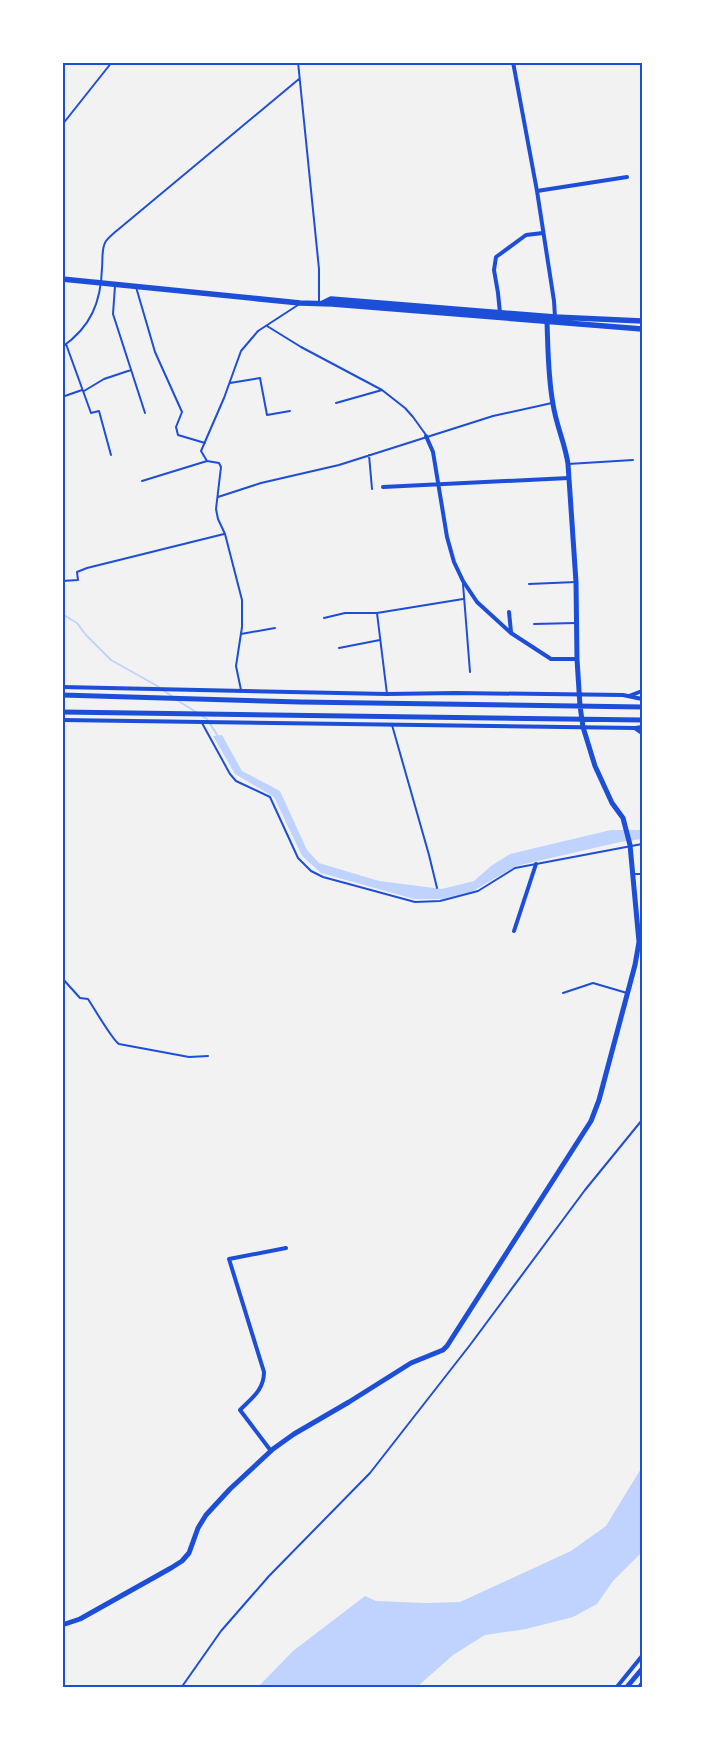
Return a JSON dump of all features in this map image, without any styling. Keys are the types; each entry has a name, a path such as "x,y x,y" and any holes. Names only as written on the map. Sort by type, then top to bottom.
{"main road":[{"path":"62,279 115,283 136,287 300,304 332,304 503,315 642,321"},
{"path":"503,315 547,322 642,329"}],"street":[{"path":"62,1625 80,1619 182,1560 189,1553 198,1528 206,1515 230,1489 271,1451 294,1434 410,1363 443,1350 591,1121 599,1100 641,942 630,845 625,823 612,803 595,766 583,727 579,695 576,582 568,464 566,449 559,434 552,403 547,322 555,317 554,301 537,191 513,62"},
{"path":"537,191 627,177"},
{"path":"503,315 494,270 496,257 526,235 543,233"},
{"path":"426,436 433,452 447,536 454,562 463,582 477,602 511,633 551,659 577,659"},
{"path":"383,487 569,478"},
{"path":"509,612 511,633"},
{"path":"62,687 387,694 456,693 629,696 642,699"},
{"path":"629,696 642,691"},
{"path":"62,696 642,708"},
{"path":"62,712 642,720"},
{"path":"62,720 642,727"},
{"path":"634,728 642,733"},
{"path":"514,931 536,864"},
{"path":"271,1451 240,1410 264,1384 264,1372 229,1259 286,1248"},
{"path":"616,1688 642,1656"},
{"path":"626,1688 642,1669"},
{"path":"639,1688 642,1684"}],"lane":[{"path":"62,126 112,62"},
{"path":"298,62 318,260 319,305"},
{"path":"62,347 91,318 99,301 105,242 299,79"},
{"path":"115,283 113,314 146,413"},
{"path":"136,287 156,352 182,412 176,427 178,435 205,443"},
{"path":"207,461 201,451 241,351 258,331 300,304"},
{"path":"267,326 301,347 382,390 413,416 426,436"},
{"path":"66,344 91,413 99,411 111,455"},
{"path":"62,397 83,391 104,379 131,370"},
{"path":"230,382 260,378 267,415 290,411"},
{"path":"336,403 382,390"},
{"path":"218,496 339,465 493,416 552,403"},
{"path":"369,455 372,489"},
{"path":"568,464 633,460"},
{"path":"142,481 207,461 219,463 221,467 216,509 218,519 225,534 242,600 241,634 236,666 242,691"},
{"path":"62,581 78,580 77,572 87,568 225,534"},
{"path":"463,582 470,672"},
{"path":"529,584 576,582"},
{"path":"324,618 345,613 377,613 463,599"},
{"path":"377,613 387,694"},
{"path":"534,624 576,623"},
{"path":"241,634 275,628"},
{"path":"339,648 380,640"},
{"path":"202,723 230,774 236,781 270,797 298,858 311,871 323,877 415,902 440,901 478,891 515,868 642,844"},
{"path":"392,725 437,888"},
{"path":"633,874 642,874"},
{"path":"62,978 80,998 88,999 114,1042 189,1057 208,1056"},
{"path":"563,993 592,984 627,993"},
{"path":"180,1688 221,1631 268,1576 370,1472 470,1345 586,1190 642,1120"}],"water":[{"path":"222,735 242,771 280,791 307,850 319,863 379,881 442,889 474,881 491,866 510,854 611,830 642,830 642,839 620,842 516,866 473,891 442,899 414,899 321,873 302,856 274,797 235,774 213,736"},
{"path":"642,1467 642,1552 613,1581 597,1604 573,1617 526,1629 485,1635 453,1655 417,1687 258,1687 293,1651 365,1596 376,1601 460,1602 571,1551 606,1526"}],"waterway":[{"path":"62,614 77,623 111,660 159,687"},
{"path":"163,690 173,697"},
{"path":"177,700 196,712"},
{"path":"202,716 207,719 219,738"}]}
